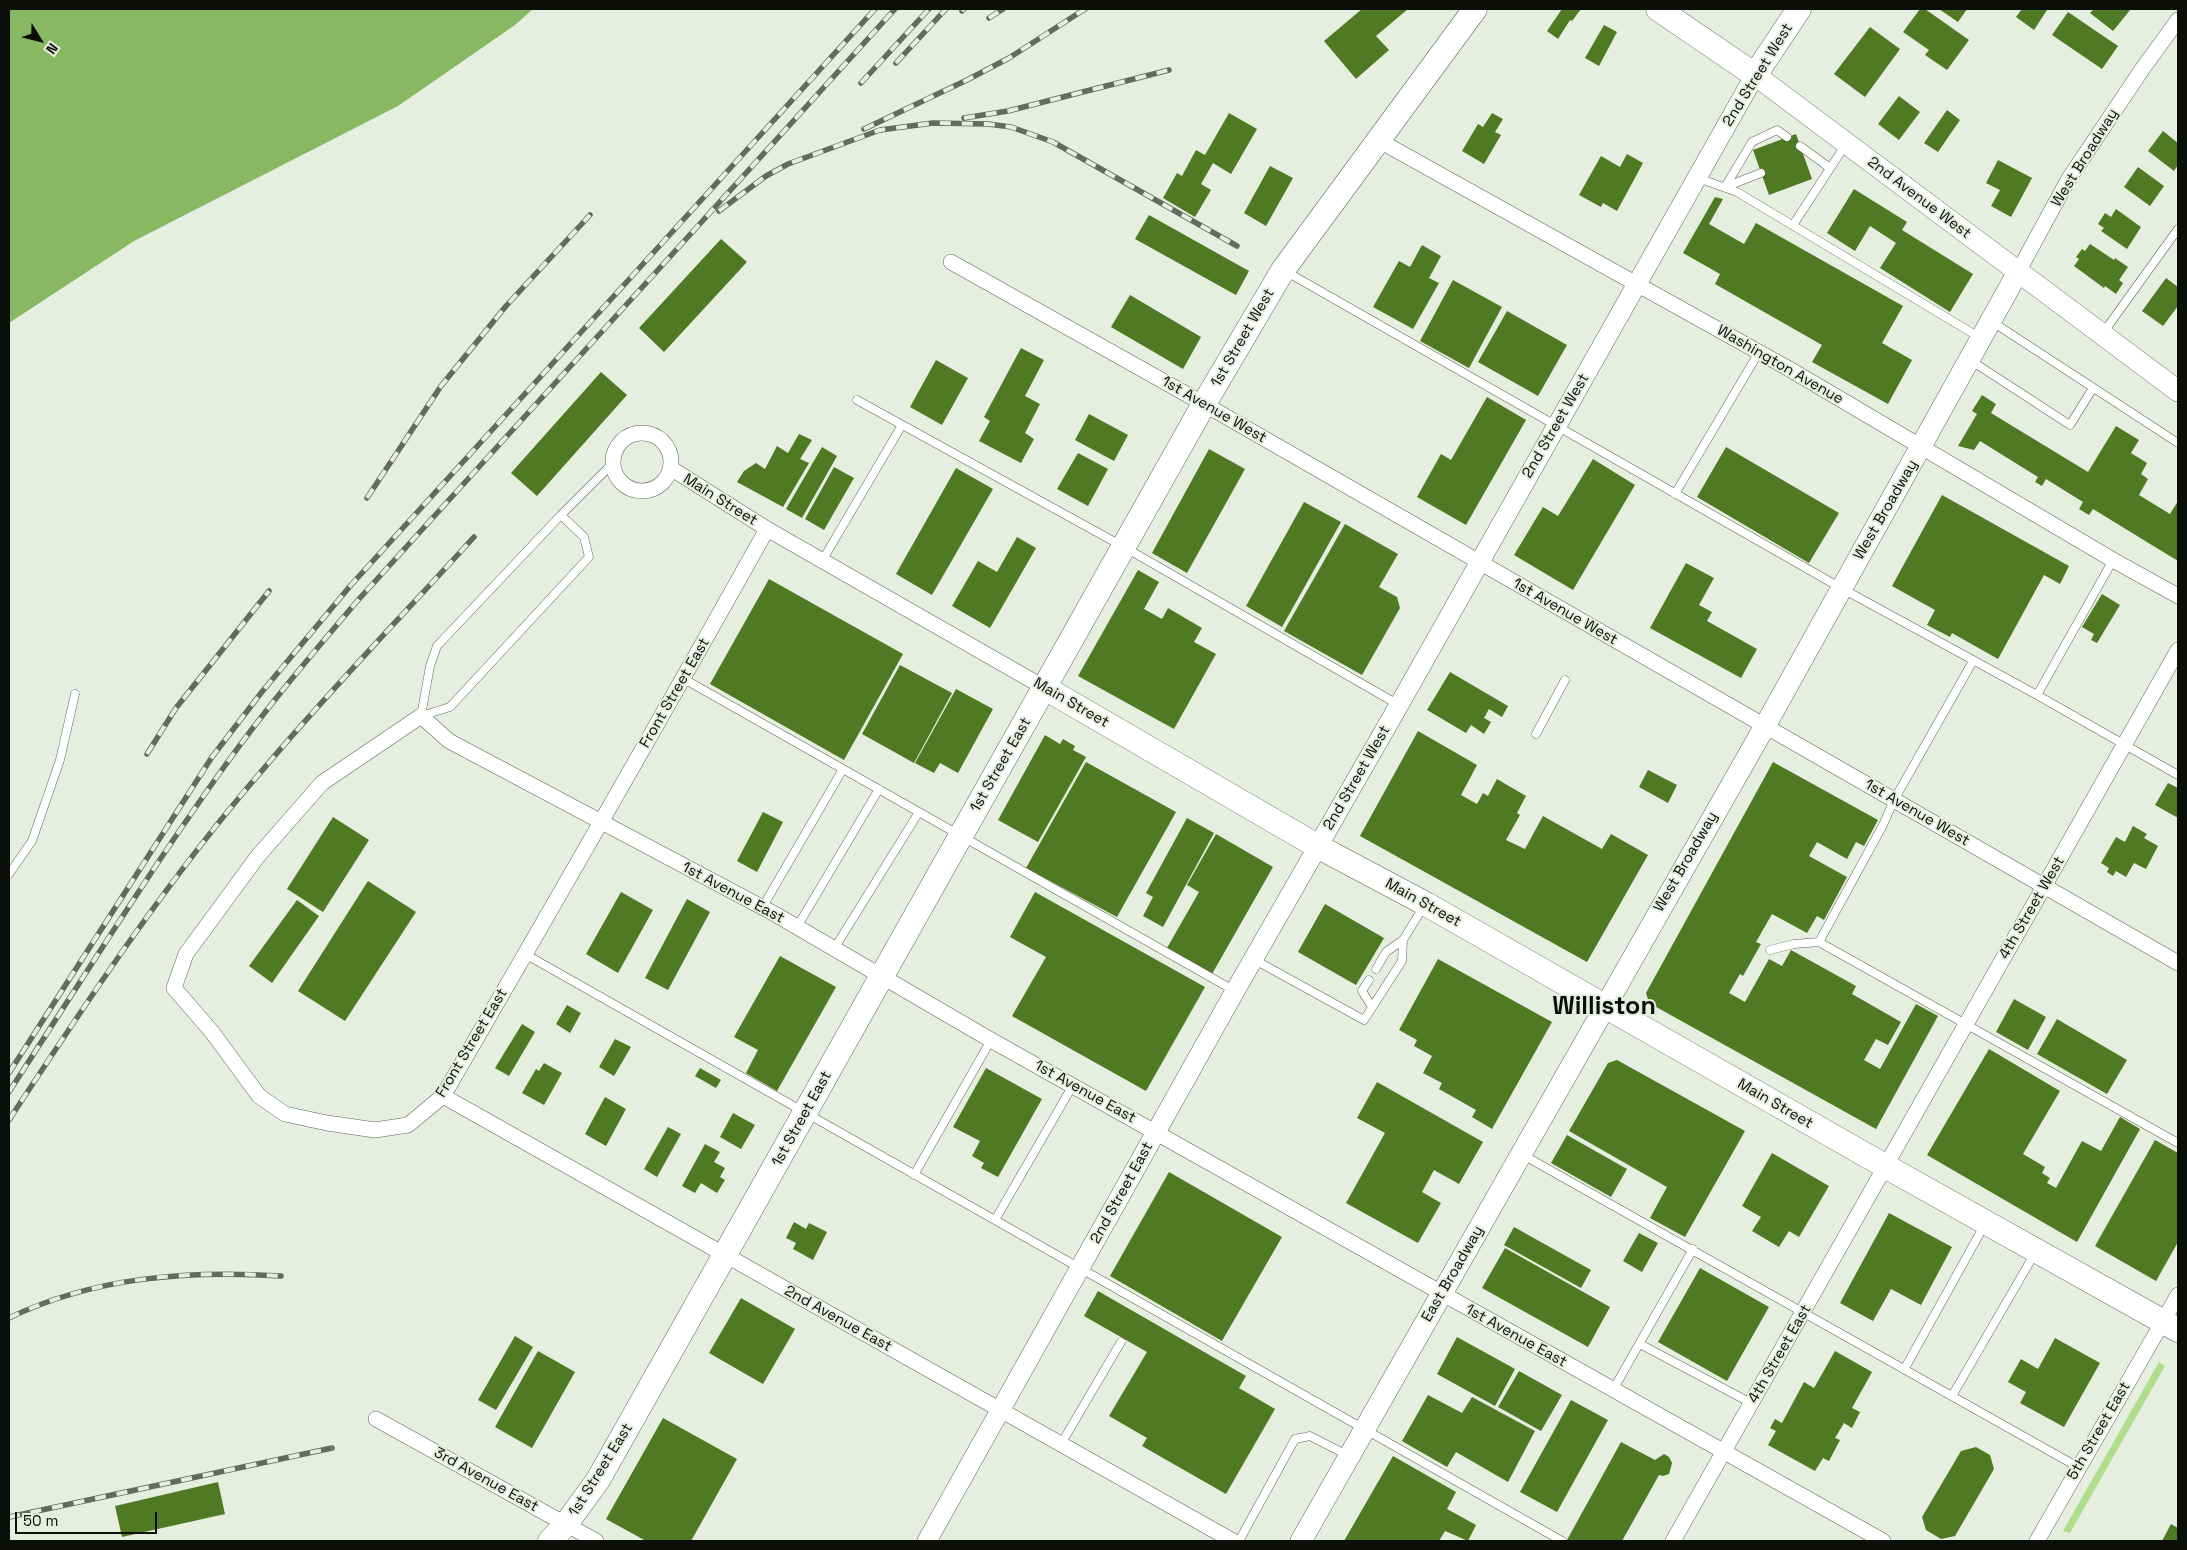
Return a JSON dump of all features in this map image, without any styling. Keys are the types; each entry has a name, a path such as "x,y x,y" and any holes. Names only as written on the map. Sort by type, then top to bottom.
{"main road":[{"name":"1st Street West","path":"1044,688 1204,404 1283,270 1475,9"},
{"name":"2nd Street West","path":"1755,75 1799,9"},
{"name":"2nd Avenue West","path":"1661,10 1755,75 2178,390"},
{"name":"West Broadway","path":"1604,1007 1765,726 2018,272"},
{"name":"1st Street East","path":"550,1541 566,1524 598,1480 1044,688"},
{"name":"Main Street","path":"1044,688 1317,846 1426,904 1604,1007 2171,1326"},
{"name":"East Broadway","path":"1301,1541 1604,1007"}],"street":[{"name":"West Broadway","path":"2018,272 2068,180 2143,68 2178,20"},
{"name":"2nd Street West","path":"1317,846 1399,705 1755,75"},
{"name":"Washington Avenue","path":"1378,140 1759,352 2113,560 2178,596"},
{"name":"1st Avenue West","path":"951,262 1204,404 2178,963"},
{"path":"645,432 661,438 671,452 672,469 663,484 648,492 631,490 618,480 612,464 616,447 628,436 645,432"},
{"name":"Main Street","path":"672,469 767,529 1044,688"},
{"name":"Front Street East","path":"421,716 322,783 258,856 186,954 174,988 212,1032 259,1096 286,1114 327,1123 374,1130 408,1125 443,1096 684,679 767,529"},
{"name":"4th Street West","path":"1885,1166 2178,650"},
{"name":"1st Avenue East","path":"421,716 449,742 601,821 797,927 991,1040 1883,1541"},
{"name":"2nd Street East","path":"927,1541 1317,846"},
{"name":"2nd Avenue East","path":"443,1096 1233,1541"},
{"name":"4th Street East","path":"1672,1541 1804,1312 1885,1166"},
{"name":"5th Street East","path":"2037,1541 2078,1467 2171,1326 2178,1296"},
{"name":"3rd Avenue East","path":"376,1419 596,1541"}],"lane":[{"path":"1725,188 1752,142 1777,130 1787,137"},
{"path":"1793,225 1846,144"},
{"path":"1800,146 1806,154 1830,168"},
{"path":"1725,188 1761,172"},
{"path":"1696,177 1737,192 1793,225 2093,388 2178,443"},
{"path":"2102,334 2178,229"},
{"path":"1283,270 1841,588 2037,695 2178,775"},
{"path":"1675,494 1759,352"},
{"path":"1970,360 2070,425 2093,388"},
{"path":"857,400 1124,547 1399,705"},
{"path":"822,561 902,425"},
{"path":"562,515 584,537 589,557 450,707 421,716 430,666 437,646 562,515 612,464"},
{"path":"2037,695 2113,560"},
{"path":"1819,942 1883,825 1894,800 1973,661"},
{"path":"684,679 1235,991"},
{"path":"1536,734 1565,680"},
{"path":"9,874 32,841 60,760 75,694"},
{"path":"762,908 844,769"},
{"path":"797,927 879,789"},
{"path":"834,949 919,812"},
{"path":"1376,969 1386,952 1403,940 1426,904"},
{"path":"1253,959 1364,1020 1402,961 1403,940"},
{"path":"1770,950 1794,944 1819,942 2178,1143"},
{"path":"525,954 1562,1541"},
{"path":"1369,980 1362,991 1372,1007"},
{"path":"914,1174 991,1040"},
{"path":"995,1220 1073,1085"},
{"path":"1521,1154 1905,1368 2078,1467"},
{"path":"1905,1368 1986,1222"},
{"path":"1613,1390 1692,1249"},
{"path":"1952,1396 2036,1251"},
{"path":"1061,1444 1121,1342"},
{"path":"1640,1344 1752,1403"},
{"path":"1239,1541 1295,1439 1310,1436 1349,1456"}],"shaded area":[{"path":"9,9 533,9 515,25 398,106 134,241 9,323"},
{"path":"2159,1362 2165,1366 2070,1533 2063,1531"}],"building":[{"path":"1362,9 1408,9 1376,36 1389,50 1356,79 1324,41"},
{"path":"1562,9 1581,9 1572,21 1570,20 1558,39 1547,31"},
{"path":"1920,9 1925,9 1969,40 1947,70 1925,55 1929,50 1903,32"},
{"path":"1939,9 1967,9 1958,22"},
{"path":"2022,9 2047,10 2034,30 2016,17"},
{"path":"2094,9 2131,9 2113,31 2090,13"},
{"path":"2068,12 2118,46 2102,69 2052,35"},
{"path":"1604,25 1617,32 1599,66 1585,58"},
{"path":"1870,27 1900,49 1865,97 1834,74"},
{"path":"1899,96 1920,112 1899,140 1878,124"},
{"path":"1947,110 1960,120 1938,152 1924,143"},
{"path":"1229,113 1257,129 1231,174 1213,163 1201,184 1211,190 1195,217 1163,198 1177,173 1182,176 1196,150 1205,155"},
{"path":"1492,113 1503,119 1495,132 1501,135 1484,164 1462,151 1478,124 1483,127"},
{"path":"2163,131 2178,143 2178,165 2174,171 2148,151"},
{"path":"1796,134 1812,179 1769,195 1753,150"},
{"path":"1627,154 1643,163 1617,211 1603,203 1601,207 1579,195 1601,156 1620,167"},
{"path":"1998,160 2032,178 2011,217 1991,206 2000,190 1986,183"},
{"path":"1270,166 1293,178 1266,226 1244,213"},
{"path":"2138,167 2164,186 2150,206 2124,187"},
{"path":"1854,189 1907,222 1902,230 1973,274 1950,312 1880,268 1896,243 1870,226 1855,251 1827,233"},
{"path":"1715,197 1723,199 1709,224 1744,244 1756,223 1903,306 1882,343 1912,360 1888,404 1812,362 1822,345 1715,284 1720,274 1683,253"},
{"path":"2116,209 2141,227 2127,249 2101,231 2104,228 2098,224 2105,213 2111,217"},
{"path":"1149,215 1249,271 1236,295 1135,239"},
{"path":"721,239 747,262 664,352 639,328"},
{"path":"2090,244 2128,267 2119,280 2123,283 2116,294 2105,286 2104,288 2074,266 2079,259 2076,257 2082,249 2085,251"},
{"path":"1422,245 1441,256 1429,278 1439,283 1413,329 1373,307 1399,261 1410,267"},
{"path":"2166,278 2178,287 2178,306 2163,326 2142,311"},
{"path":"1453,280 1502,307 1469,368 1420,341"},
{"path":"1130,295 1201,337 1183,369 1111,327"},
{"path":"1507,311 1567,345 1538,396 1478,362"},
{"path":"1021,348 1044,360 1025,396 1040,404 1025,433 1034,439 1021,463 979,441 990,421 984,417"},
{"path":"936,360 968,378 942,425 910,407"},
{"path":"601,372 627,395 537,496 511,473"},
{"path":"1982,395 1996,404 1991,413 2088,472 2116,426 2139,440 2131,453 2147,463 2141,474 2148,479 2139,495 2170,514 2178,501 2178,561 2093,509 2089,515 2079,509 2083,502 2046,479 2042,486 2035,482 2038,477 1980,441 1974,450 1958,446 1977,414 1972,411"},
{"path":"1487,397 1526,420 1466,525 1417,497 1441,454 1451,460"},
{"path":"1089,414 1128,435 1114,461 1075,440"},
{"path":"799,434 812,440 800,459 809,463 783,507 737,482 744,471 756,463 765,469 777,446 788,453"},
{"path":"822,447 837,456 802,518 786,509"},
{"path":"1726,447 1839,513 1809,563 1697,497"},
{"path":"1209,449 1245,469 1187,573 1152,553"},
{"path":"1078,453 1108,469 1088,506 1057,489"},
{"path":"1593,459 1635,485 1573,590 1514,555 1543,507 1558,516"},
{"path":"834,467 854,478 824,530 805,519"},
{"path":"956,468 993,489 932,595 896,574"},
{"path":"1942,495 2069,566 2060,584 2044,575 1998,659 1952,633 1950,637 1927,625 1935,610 1892,586"},
{"path":"1304,502 1341,522 1282,627 1246,606"},
{"path":"1345,524 1398,554 1379,587 1397,597 1400,608 1362,675 1284,631"},
{"path":"1017,537 1036,548 990,628 952,606 978,561 997,572"},
{"path":"1686,563 1714,578 1699,605 1712,612 1707,621 1757,649 1741,678 1650,628"},
{"path":"1138,570 1159,582 1144,609 1162,619 1168,608 1202,628 1194,642 1216,654 1174,729 1078,676"},
{"path":"769,579 903,654 844,760 710,684"},
{"path":"2102,594 2120,605 2097,643 2091,640 2094,634 2082,627"},
{"path":"900,665 952,693 914,763 862,734"},
{"path":"1450,672 1508,706 1502,717 1489,709 1484,718 1491,722 1484,734 1471,725 1466,733 1427,710"},
{"path":"956,689 993,709 958,773 940,763 934,773 915,763"},
{"path":"1418,731 1477,765 1461,795 1477,804 1483,793 1488,796 1497,779 1526,796 1517,813 1520,815 1506,840 1525,849 1543,816 1602,849 1611,834 1648,855 1587,962 1360,836"},
{"path":"1045,735 1060,744 1063,739 1075,746 1073,750 1086,757 1038,842 998,820"},
{"path":"1086,762 1176,812 1117,917 1026,868"},
{"path":"1773,762 1878,820 1864,846 1856,842 1847,859 1817,842 1809,856 1847,877 1824,920 1817,916 1807,933 1772,914 1756,942 1761,944 1743,976 1740,974 1729,993 1745,1002 1769,959 1782,966 1791,950 1856,986 1852,994 1901,1022 1888,1045 1876,1039 1864,1060 1880,1069 1916,1004 1938,1016 1876,1129 1649,1003 1646,993"},
{"path":"1648,770 1677,785 1668,803 1639,787"},
{"path":"2168,783 2178,788 2178,818 2155,805"},
{"path":"763,812 783,822 757,872 737,861"},
{"path":"333,817 369,840 323,912 287,889"},
{"path":"1187,818 1214,833 1163,927 1143,916 1153,897 1146,893"},
{"path":"2133,826 2147,834 2144,838 2158,846 2146,869 2134,863 2126,877 2116,871 2113,876 2107,872 2109,868 2101,863 2116,837 2125,842"},
{"path":"1216,834 1273,867 1212,974 1167,948 1199,892 1187,885"},
{"path":"368,881 416,912 345,1021 298,991"},
{"path":"621,892 653,910 618,973 586,954"},
{"path":"1035,892 1205,987 1146,1091 1012,1016 1046,957 1010,937"},
{"path":"687,899 710,912 668,990 645,978"},
{"path":"297,900 319,916 272,983 249,966"},
{"path":"1325,904 1384,938 1356,985 1298,952"},
{"path":"780,956 836,987 777,1091 746,1073 758,1050 734,1037"},
{"path":"1438,959 1552,1022 1492,1129 1472,1117 1476,1110 1439,1089 1442,1083 1423,1073 1432,1056 1414,1046 1417,1040 1399,1030"},
{"path":"2014,999 2046,1017 2028,1050 1996,1032"},
{"path":"567,1005 581,1013 570,1033 556,1024"},
{"path":"2057,1019 2127,1060 2107,1094 2037,1054"},
{"path":"522,1024 535,1032 509,1076 495,1068"},
{"path":"615,1039 631,1047 614,1076 599,1067"},
{"path":"1989,1049 2060,1091 2023,1154 2045,1167 2042,1173 2050,1178 2047,1183 2056,1188 2082,1141 2101,1151 2120,1117 2140,1129 2077,1242 1927,1155"},
{"path":"1617,1060 1745,1131 1685,1237 1650,1218 1667,1187 1569,1131 1608,1063"},
{"path":"544,1063 562,1073 544,1105 522,1093 536,1069 539,1071"},
{"path":"700,1068 721,1080 716,1088 695,1076"},
{"path":"986,1068 1042,1099 998,1177 981,1168 984,1163 972,1156 980,1141 953,1127"},
{"path":"1377,1082 1483,1142 1459,1184 1434,1170 1422,1192 1441,1203 1418,1243 1346,1203 1385,1133 1357,1118"},
{"path":"605,1097 626,1109 606,1146 585,1134"},
{"path":"733,1113 755,1125 741,1149 720,1137"},
{"path":"668,1127 681,1134 657,1177 644,1169"},
{"path":"1567,1135 1627,1169 1611,1197 1551,1163"},
{"path":"2155,1140 2178,1153 2178,1242 2156,1281 2095,1246"},
{"path":"705,1144 720,1152 714,1162 725,1168 720,1177 725,1180 717,1193 701,1183 695,1193 682,1186"},
{"path":"1772,1153 1829,1186 1799,1237 1789,1231 1779,1247 1752,1231 1761,1217 1742,1206"},
{"path":"1169,1172 1282,1237 1222,1341 1110,1276"},
{"path":"1889,1213 1952,1247 1921,1305 1891,1289 1873,1321 1840,1303"},
{"path":"794,1222 806,1229 809,1223 827,1232 813,1260 793,1249 796,1243 786,1238"},
{"path":"1514,1227 1591,1270 1581,1288 1504,1245"},
{"path":"1639,1233 1658,1243 1642,1272 1623,1261"},
{"path":"1505,1248 1610,1307 1588,1347 1482,1288"},
{"path":"1700,1268 1769,1307 1727,1381 1658,1342"},
{"path":"1098,1291 1246,1376 1239,1388 1275,1409 1226,1494 1142,1446 1147,1438 1109,1416 1147,1352 1084,1316"},
{"path":"741,1298 795,1329 763,1384 709,1353"},
{"path":"515,1336 533,1347 496,1410 478,1400"},
{"path":"1457,1337 1515,1369 1495,1406 1437,1374"},
{"path":"2055,1338 2100,1363 2064,1427 2020,1403 2026,1392 2008,1382 2021,1359 2038,1369"},
{"path":"538,1351 575,1372 532,1448 495,1427"},
{"path":"1835,1351 1872,1372 1852,1408 1860,1412 1852,1428 1844,1423 1835,1438 1840,1440 1829,1461 1823,1458 1815,1471 1768,1445 1776,1431 1770,1428 1775,1419 1782,1423 1804,1382 1814,1388"},
{"path":"1519,1371 1562,1395 1541,1431 1498,1407"},
{"path":"1428,1395 1462,1413 1472,1397 1535,1431 1508,1482 1456,1452 1447,1467 1402,1441"},
{"path":"1571,1400 1608,1420 1557,1512 1520,1492"},
{"path":"663,1418 737,1459 691,1541 646,1541 606,1519"},
{"path":"1621,1442 1655,1460 1664,1454 1669,1457 1672,1463 1669,1474 1659,1475 1622,1541 1567,1540"},
{"path":"1976,1447 1990,1455 1994,1469 1955,1536 1941,1539 1926,1530 1922,1517 1961,1451"},
{"path":"1393,1456 1456,1492 1447,1509 1476,1525 1468,1541 1445,1531 1439,1541 1344,1541"},
{"path":"218,1482 225,1514 122,1537 115,1506"},
{"path":"2171,1524 2178,1528 2178,1541 2162,1541"}],"railway":[{"path":"9,1073 212,757 261,693 351,585 875,9"},
{"path":"9,1092 168,847 240,745 290,681 359,599 895,9"},
{"path":"861,83 929,9"},
{"path":"896,63 946,9"},
{"path":"989,18 1003,9"},
{"path":"864,129 1009,58 1085,9"},
{"path":"964,118 1008,111 1169,70"},
{"path":"719,211 766,176 788,164 880,130 933,123 988,124 1011,127 1053,142 1237,246"},
{"path":"367,498 441,386 506,306 590,215"},
{"path":"9,1120 132,938 231,808 317,708 474,537"},
{"path":"147,754 176,708 269,591"},
{"path":"9,1318 41,1304 74,1293 142,1279 211,1274 281,1276"},
{"path":"9,1517 332,1448"}],"district":[{"name":"Williston","path":"1604,1007"}]}
